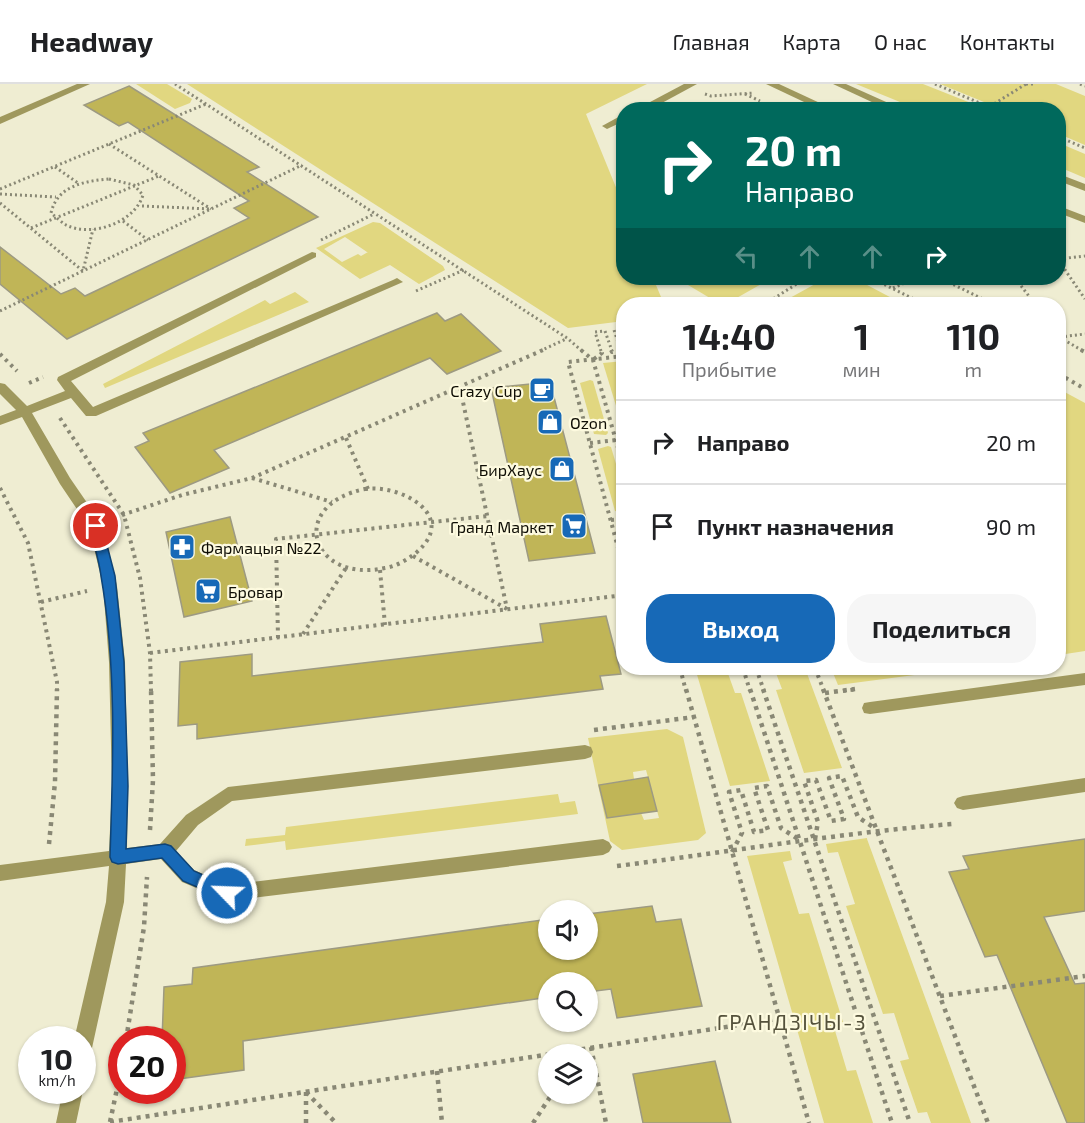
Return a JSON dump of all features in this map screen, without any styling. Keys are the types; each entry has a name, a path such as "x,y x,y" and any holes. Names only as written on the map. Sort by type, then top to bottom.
{"lane":[{"path":"0,121 86,84"},
{"path":"656,102 692,84"},
{"path":"771,84 812,102"},
{"path":"838,84 880,102"},
{"path":"607,126 616,121"},
{"path":"1066,180 1085,188"},
{"path":"1066,212 1085,220"},
{"path":"312,255 63,380 91,413 396,282"},
{"path":"0,387 25,412 65,481 96,526 108,576 117,662 120,786 118,857 115,902 87,1026"},
{"path":"0,421 72,393"},
{"path":"870,708 1085,678"},
{"path":"0,873 165,851 192,820 228,794 585,752"},
{"path":"963,803 1085,785"},
{"path":"165,851 188,876 227,893 603,847"},
{"path":"66,1123 70,1104"}],"path":[{"path":"175,84 567,338 593,360 616,440 590,443"},
{"path":"935,84 977,102"},
{"path":"997,102 1026,84 1033,84"},
{"path":"1080,84 1085,86"},
{"path":"701,92 711,96 755,93"},
{"path":"0,189 206,104"},
{"path":"1066,140 1085,148"},
{"path":"109,144 211,209"},
{"path":"0,311 302,165"},
{"path":"55,167 78,184"},
{"path":"31,228 159,176"},
{"path":"109,179 136,185 142,190 145,198 142,206 123,221 93,228 65,225 51,213 52,205 57,197 78,184 109,179"},
{"path":"0,194 57,197"},
{"path":"0,203 83,271"},
{"path":"142,206 211,209"},
{"path":"123,221 148,240"},
{"path":"83,271 93,228"},
{"path":"1066,259 1085,256"},
{"path":"1066,270 1085,298"},
{"path":"776,297 795,285"},
{"path":"886,285 910,297"},
{"path":"892,288 899,285"},
{"path":"954,285 979,297"},
{"path":"1020,285 1030,297"},
{"path":"593,360 602,353 595,332 604,331 612,352 616,352"},
{"path":"1066,336 1085,334"},
{"path":"124,515 182,495 252,478 460,388 567,338"},
{"path":"1066,341 1085,352"},
{"path":"0,354 49,402 74,436 124,515 140,578 150,653 153,780 149,841"},
{"path":"616,357 568,362 616,539"},
{"path":"1066,378 1085,389"},
{"path":"460,388 507,609"},
{"path":"346,438 368,489"},
{"path":"252,478 332,502"},
{"path":"0,488 28,543 57,682 55,782 49,852"},
{"path":"368,489 397,490 410,496 427,512 430,535 414,556 393,567 380,570 346,568 330,560 318,549 314,535 315,523 332,502 348,493 368,489"},
{"path":"278,638 276,539 488,516"},
{"path":"611,520 616,520"},
{"path":"414,556 507,609"},
{"path":"303,634 346,568"},
{"path":"380,570 385,625"},
{"path":"150,653 616,596"},
{"path":"682,675 809,1123"},
{"path":"744,675 892,1123"},
{"path":"758,675 910,1123"},
{"path":"818,675 988,1123"},
{"path":"592,730 694,717"},
{"path":"815,840 818,822 804,781 816,780 831,821 844,819 829,778 842,776 858,818 876,830"},
{"path":"732,852 742,833 729,792 741,790 754,832 768,830 754,788 767,786 781,828 801,842"},
{"path":"608,868 876,830"},
{"path":"128,1026 144,927 148,869"},
{"path":"940,996 1085,976"},
{"path":"598,1046 778,1019"},
{"path":"114,1104 110,1122 538,1057"},
{"path":"437,1071 442,1123"},
{"path":"598,1082 606,1123"},
{"path":"306,1092 306,1123"},
{"path":"306,1092 336,1123"},
{"path":"533,1123 545,1104"}],"shaded area":[{"path":"136,84 167,84 192,99 190,103 175,109"},
{"path":"187,84 647,84 586,114 616,187 616,285 656,285 661,297 616,297 616,322 568,328"},
{"path":"856,84 923,84 968,102 900,102"},
{"path":"940,84 1056,84 1085,96 1085,145 1066,137 1066,102 984,102"},
{"path":"1066,146 1085,154 1085,178 1066,170"},
{"path":"373,222 380,223 443,266 445,270 419,284 390,265 360,279 316,248","holes":["345,237 367,252 342,262 324,249"]},
{"path":"688,285 760,285 738,297 708,297"},
{"path":"813,285 867,285 890,297 792,297"},
{"path":"295,292 309,302 105,388 103,384 265,300 270,304"},
{"path":"616,362 616,406 603,363"},
{"path":"593,381 608,433 606,435 594,434 580,383"},
{"path":"1066,393 1085,403 1085,651 1066,654"},
{"path":"611,447 616,464 616,511 615,511 598,449"},
{"path":"697,675 729,675 735,693 741,693 770,781 730,786"},
{"path":"777,675 808,675 842,768 804,773 776,690 782,689"},
{"path":"834,675 914,675 838,685"},
{"path":"667,729 683,737 706,833 698,840 622,850 610,841 588,738","holes":["646,770 659,818 644,820 641,813 607,818 599,785 634,779 633,772"]},
{"path":"558,794 560,803 575,801 578,814 286,850 285,841 245,846 246,839 285,835 286,827"},
{"path":"867,838 971,1123 931,1123 927,1112 918,1113 900,1061 909,1059 894,1013 883,1014 846,906 855,904 838,852 828,853 826,844"},
{"path":"790,851 792,860 783,862 799,914 809,913 843,1022 833,1024 847,1071 856,1070 873,1123 824,1123 747,856"}],"building":[{"path":"129,86 259,167 247,172 318,217 67,339 0,284 0,247 61,294 75,288 85,296 249,218 234,208 249,201 128,122 119,126 84,105"},
{"path":"437,313 445,321 461,314 501,351 447,374 430,358 214,450 229,468 170,493 135,447 149,441 143,433"},
{"path":"550,382 595,553 529,561 491,388"},
{"path":"230,517 252,601 184,617 166,532"},
{"path":"606,616 616,655 616,674 600,676 603,689 197,739 197,724 178,726 180,662 252,654 252,676 543,642 540,624"},
{"path":"648,777 657,811 607,818 599,785"},
{"path":"1085,839 1085,911 1044,917 1075,984 1085,983 1085,1123 1067,1123 997,955 985,957 949,872 969,869 963,856"},
{"path":"652,906 656,922 681,919 702,1006 617,1018 611,989 598,991 598,972 538,972 538,999 243,1041 244,1070 186,1078 186,1026 163,1026 164,987 192,984 193,968 538,921 538,960 598,960 598,913"},
{"path":"715,1061 731,1123 643,1123 633,1074"}],"place":[{"name":"Crazy Cup","path":"542,390"},
{"name":"Ozon","path":"550,422"},
{"name":"БирХаус","path":"562,469"},
{"name":"Гранд Маркет","path":"574,526"},
{"name":"Фармацыя №22","path":"182,547"},
{"name":"Бровар","path":"208,591"}],"district":[{"name":"ГРАНДЗІЧЫ-3","path":"792,1021"}],"route":[{"path":"96,526 108,576 117,662 120,786 118,857 165,851 188,876 227,893"}]}
